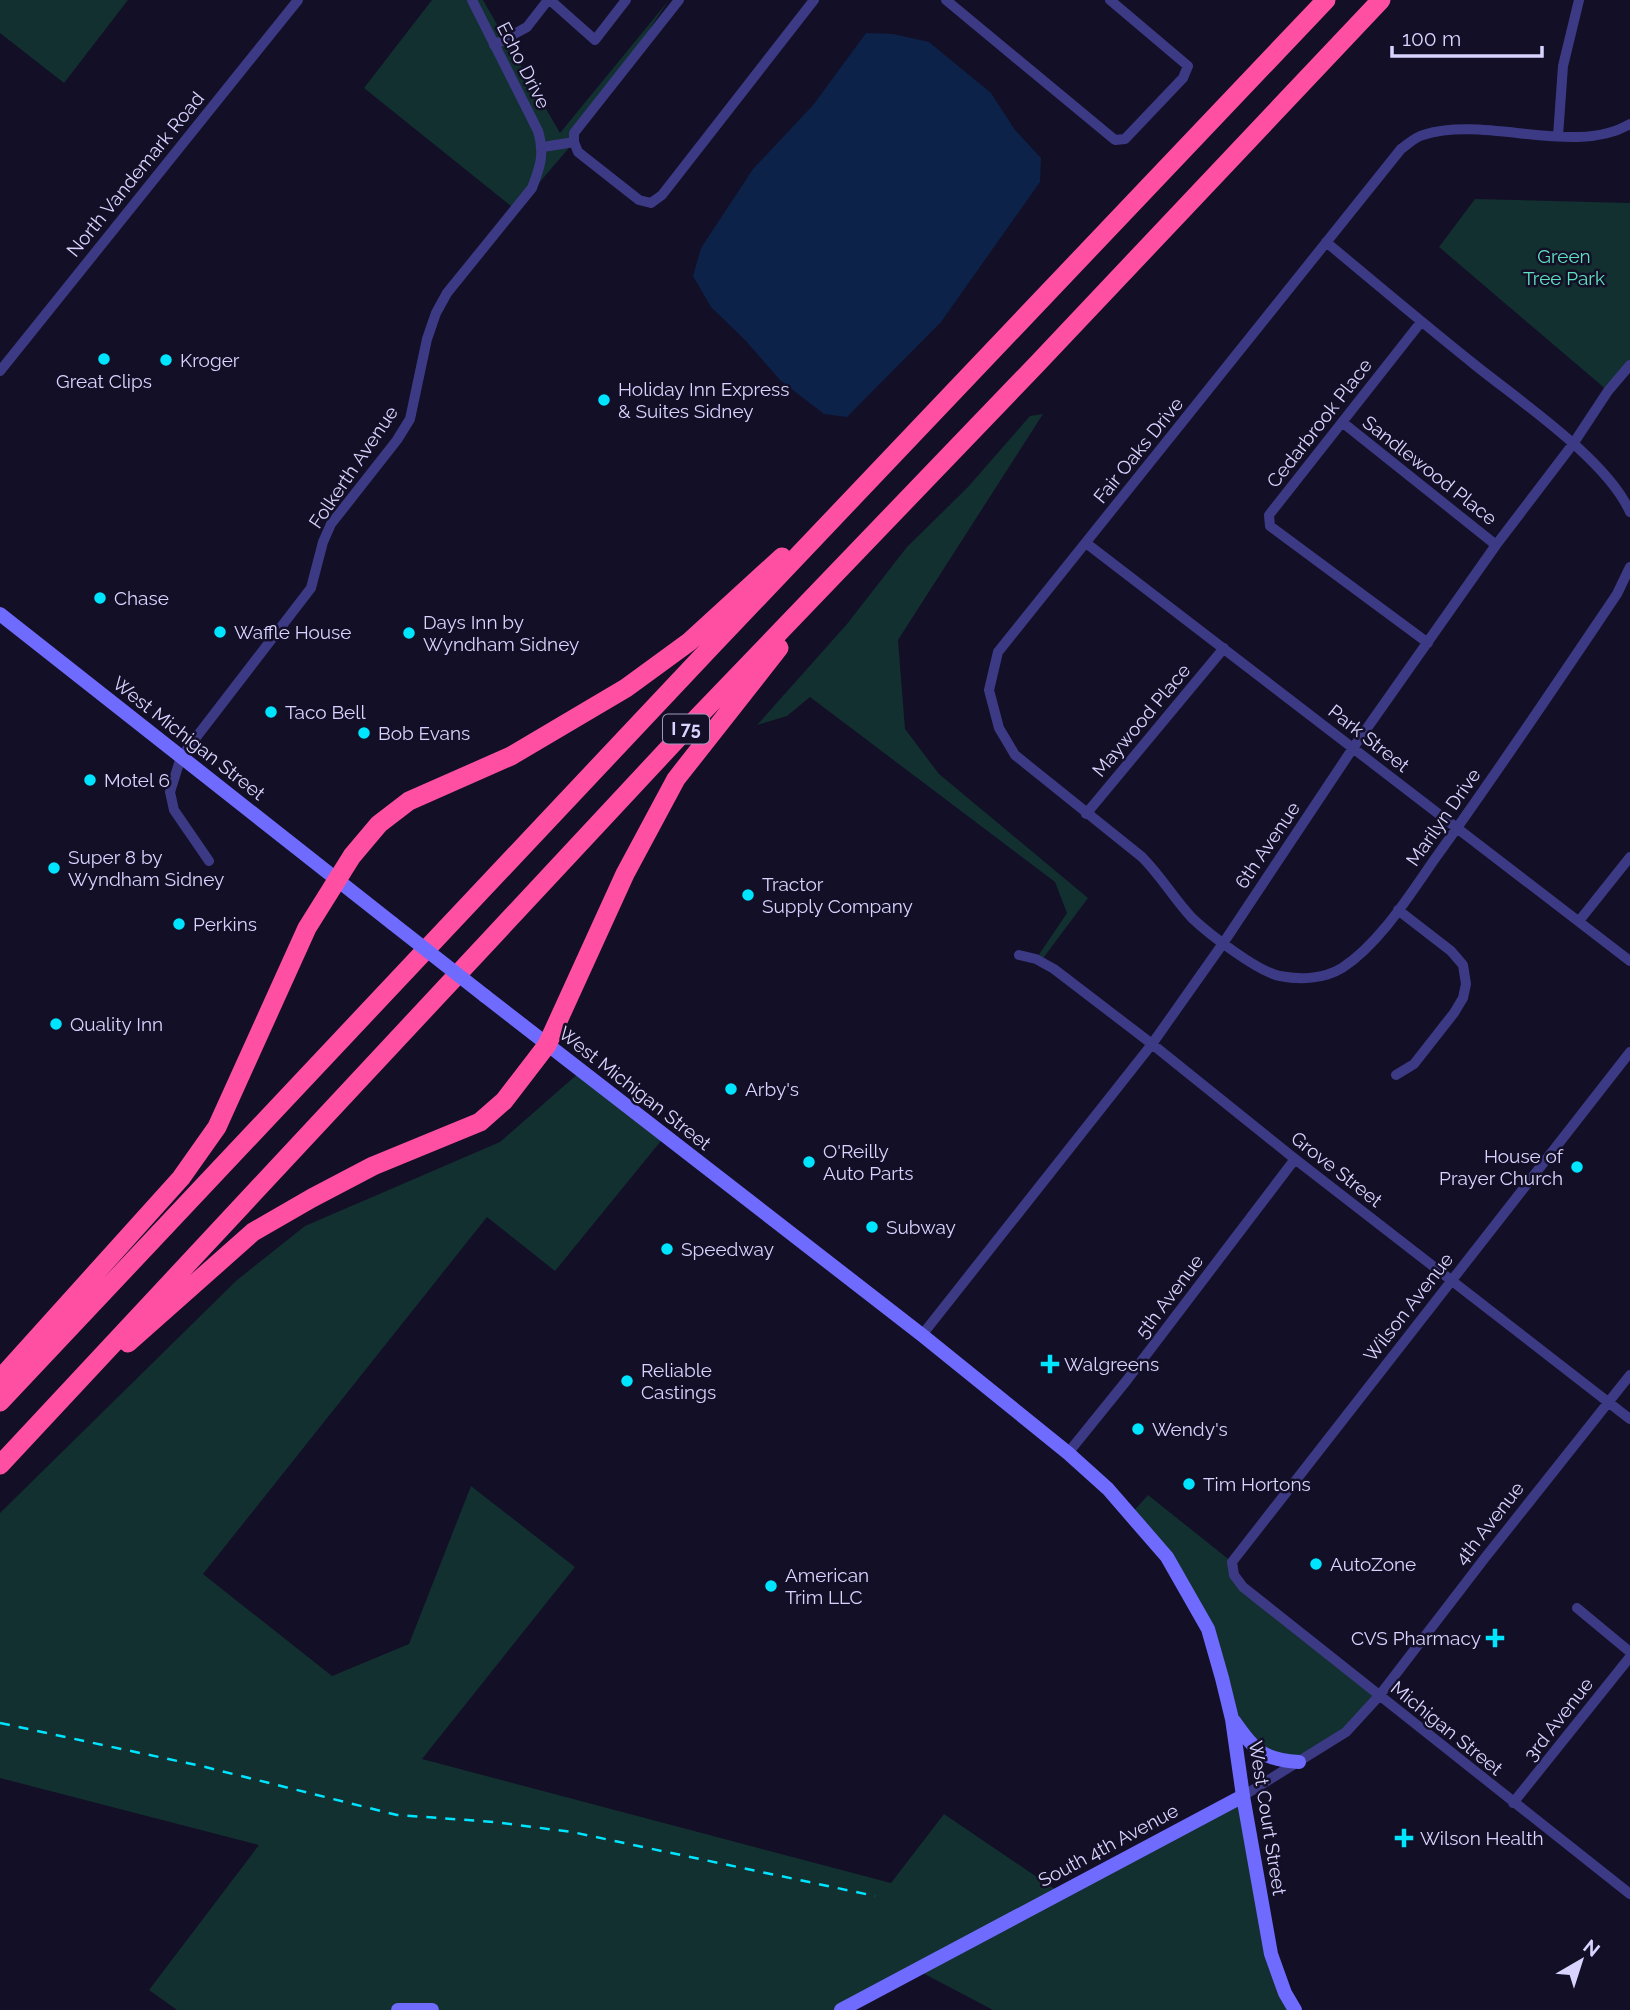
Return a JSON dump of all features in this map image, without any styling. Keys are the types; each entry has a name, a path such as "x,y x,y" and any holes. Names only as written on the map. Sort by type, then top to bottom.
{"highway":[{"name":"I 75","path":"0,1402 1326,0"},
{"name":"I 75","path":"0,1465 683,732 1037,364 1381,0"},
{"path":"0,1379 181,1178 217,1127 307,928 352,856 379,824 409,801 511,756 626,688 690,642 765,572 857,493"},
{"path":"45,1415 253,1232 373,1166 480,1122 504,1101 547,1045 625,874 676,779 850,558"}],"main road":[{"name":"West Michigan Street","path":"0,614 547,1045 922,1335 1068,1453 1108,1489 1167,1557 1208,1629"},
{"name":"West Court Street","path":"1208,1629 1232,1719 1271,1954 1285,1993 1295,2010"},
{"path":"1232,1719 1248,1743 1264,1756 1280,1761 1299,1762"},
{"name":"South 4th Avenue","path":"841,2010 1243,1796"},
{"path":"398,2010 432,2010"}],"street":[{"name":"Echo Drive","path":"472,0 538,131 542,147"},
{"path":"494,44 527,27 549,0 595,40 626,0"},
{"path":"679,0 574,134 574,142 579,152 639,200 651,203 662,195 814,0"},
{"path":"946,0 1115,140 1125,139 1184,78 1188,66 1110,0"},
{"path":"1558,136 1563,66 1579,0"},
{"name":"North Vandemark Road","path":"0,371 294,1"},
{"name":"Fair Oaks Drive","path":"1224,942 1193,918 1158,872 1142,857 1016,755 999,728 989,690 998,652 1401,149 1421,135 1459,129 1595,137 1621,130 1630,124"},
{"path":"542,147 574,142"},
{"name":"Folkerth Avenue","path":"209,861 174,810 170,792 181,757 311,587 323,542 331,524 397,440 410,419 427,339 436,313 447,293 532,188 542,147"},
{"path":"1326,242 1573,444 1615,485 1630,512"},
{"name":"Cedarbrook Place","path":"1422,322 1269,515 1270,526 1428,643"},
{"name":"6th Avenue","path":"922,1335 1152,1044 1224,942 1353,748 1496,545 1573,444 1608,391 1630,365"},
{"name":"Sandlewood Place","path":"1342,422 1496,545"},
{"name":"Park Street","path":"1086,543 1630,961"},
{"name":"Marilyn Drive","path":"1224,942 1253,964 1278,976 1320,977 1340,969 1360,954 1398,910 1457,828 1617,594 1630,567"},
{"name":"Maywood Place","path":"1086,814 1224,648"},
{"path":"1579,922 1630,857"},
{"path":"1396,1075 1414,1064 1454,1013 1463,998 1466,984 1463,965 1451,951 1398,910"},
{"name":"Grove Street","path":"1019,955 1036,959 1054,969 1630,1419"},
{"name":"Wilson Avenue","path":"1243,1587 1234,1575 1233,1562 1630,1052"},
{"name":"5th Avenue","path":"1068,1453 1127,1381 1295,1159"},
{"name":"4th Avenue","path":"1379,1696 1630,1375"},
{"name":"Michigan Street","path":"1243,1587 1630,1894"},
{"path":"1577,1608 1630,1654"},
{"name":"3rd Avenue","path":"1513,1803 1630,1654"},
{"name":"South 4th Avenue","path":"1243,1796 1346,1732 1379,1696"}],"green space":[{"path":"0,0 128,0 64,83 0,33"},
{"path":"432,0 483,0 560,133 669,0 574,142 516,210 364,88"},
{"name":"Green Tree Park","path":"1475,199 1630,203 1630,365 1608,391 1439,247"},
{"path":"1043,414 898,640 905,729 939,774 1088,898 1041,961 1036,959 1067,913 1055,882 810,697 787,716 757,725 847,624 907,547 968,487 1030,416"},
{"path":"581,1071 665,1136 555,1271 487,1217 203,1574 332,1676 409,1644 471,1486 575,1567 422,1759 891,1883 944,1814 1059,1892 1243,1796 1271,1954 1295,2010 993,2010 915,1969 841,2010 177,2010 149,1990 259,1845 0,1778 0,1513 237,1280 305,1226 500,1142"},
{"path":"1148,1495 1232,1562 1234,1575 1379,1696 1323,1748 1280,1761 1232,1719 1208,1629 1131,1514"}],"water":[{"path":"866,33 893,34 929,42 991,93 1015,130 1041,158 1040,182 941,322 847,417 824,414 780,380 711,307 693,276 701,248 753,169 814,104"}],"railway":[{"path":"0,1723 201,1766 397,1815 494,1822 572,1832 875,1896"}],"place":[{"name":"Great Clips","path":"104,359"},
{"name":"Kroger","path":"166,360"},
{"name":"Holiday Inn Express & Suites Sidney","path":"604,400"},
{"name":"Chase","path":"100,598"},
{"name":"Waffle House","path":"220,632"},
{"name":"Days Inn by Wyndham Sidney","path":"409,633"},
{"name":"Taco Bell","path":"271,712"},
{"name":"Bob Evans","path":"364,733"},
{"name":"Motel 6","path":"90,780"},
{"name":"Super 8 by Wyndham Sidney","path":"54,868"},
{"name":"Tractor Supply Company","path":"748,895"},
{"name":"Perkins","path":"179,924"},
{"name":"Quality Inn","path":"56,1024"},
{"name":"Arby's","path":"731,1089"},
{"name":"O'Reilly Auto Parts","path":"809,1162"},
{"name":"House of Prayer Church","path":"1577,1167"},
{"name":"Subway","path":"872,1227"},
{"name":"Speedway","path":"667,1249"},
{"name":"Walgreens","path":"1050,1364"},
{"name":"Reliable Castings","path":"627,1381"},
{"name":"Wendy's","path":"1138,1429"},
{"name":"Tim Hortons","path":"1189,1484"},
{"name":"AutoZone","path":"1316,1564"},
{"name":"American Trim LLC","path":"771,1586"},
{"name":"CVS Pharmacy","path":"1495,1638"},
{"name":"Wilson Health","path":"1404,1838"}]}
